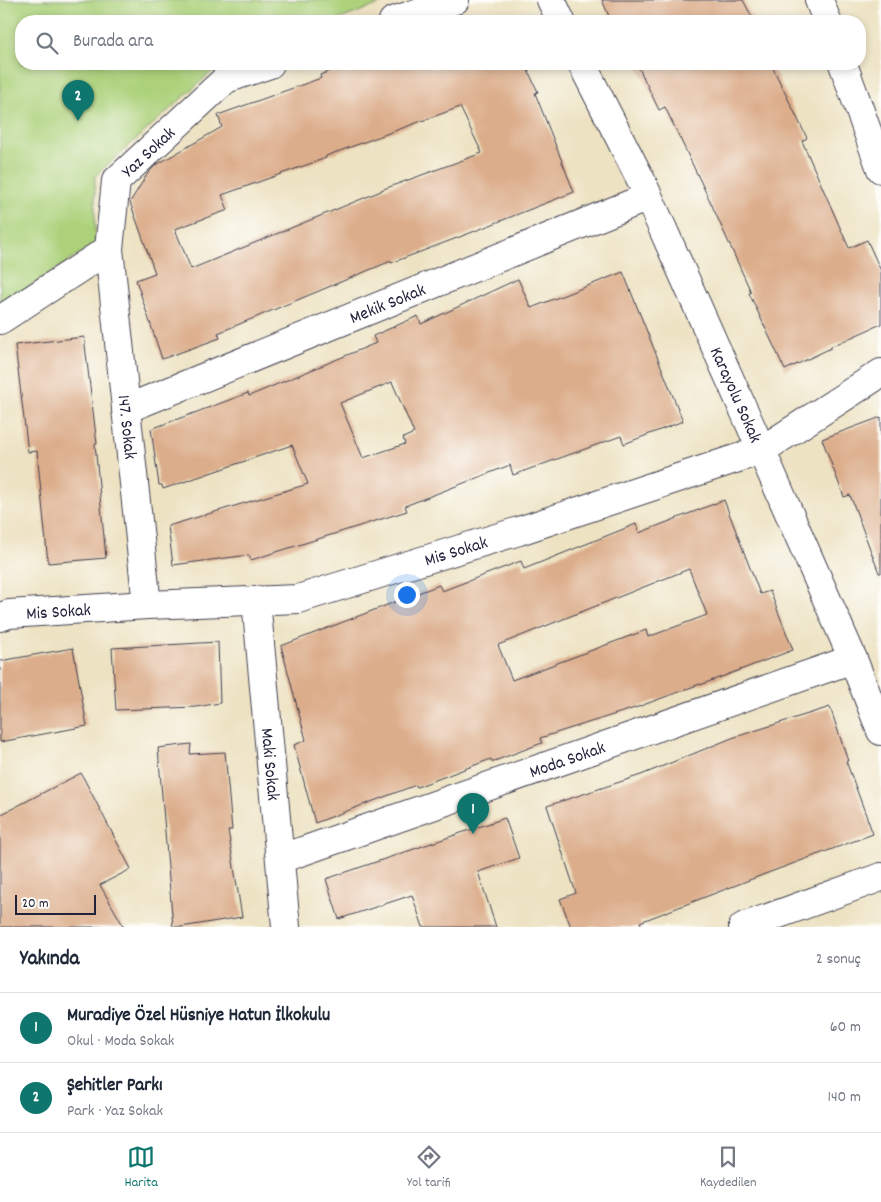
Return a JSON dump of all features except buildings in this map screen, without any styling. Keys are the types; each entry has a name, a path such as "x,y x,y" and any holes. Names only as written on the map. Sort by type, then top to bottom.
{"street":[{"path":"411,15 455,0"},
{"path":"550,0 558,15"},
{"path":"819,0 825,15"},
{"name":"Yaz Sokak","path":"110,249 116,181 226,79 252,70"},
{"name":"Karayolu Sokak","path":"585,70 648,197 762,450 853,659 881,731"},
{"path":"844,70 881,169"},
{"name":"Mekik Sokak","path":"126,409 648,197"},
{"path":"0,320 110,249"},
{"name":"147. Sokak","path":"110,249 146,606"},
{"name":"Mis Sokak","path":"0,617 9,614 298,599 519,531 762,450 881,373"},
{"name":"Maki Sokak","path":"256,600 286,927"},
{"name":"Moda Sokak","path":"280,860 853,659"},
{"path":"743,927 881,877"}],"green space":[{"path":"0,0 390,0 351,15 15,15 15,70 214,70 95,176 95,244 0,306"}],"place":[{"name":"Şehitler Parkı","path":"78,121"},
{"name":"Muradiye Özel Hüsniye Hatun İlkokulu","path":"473,834"}]}
